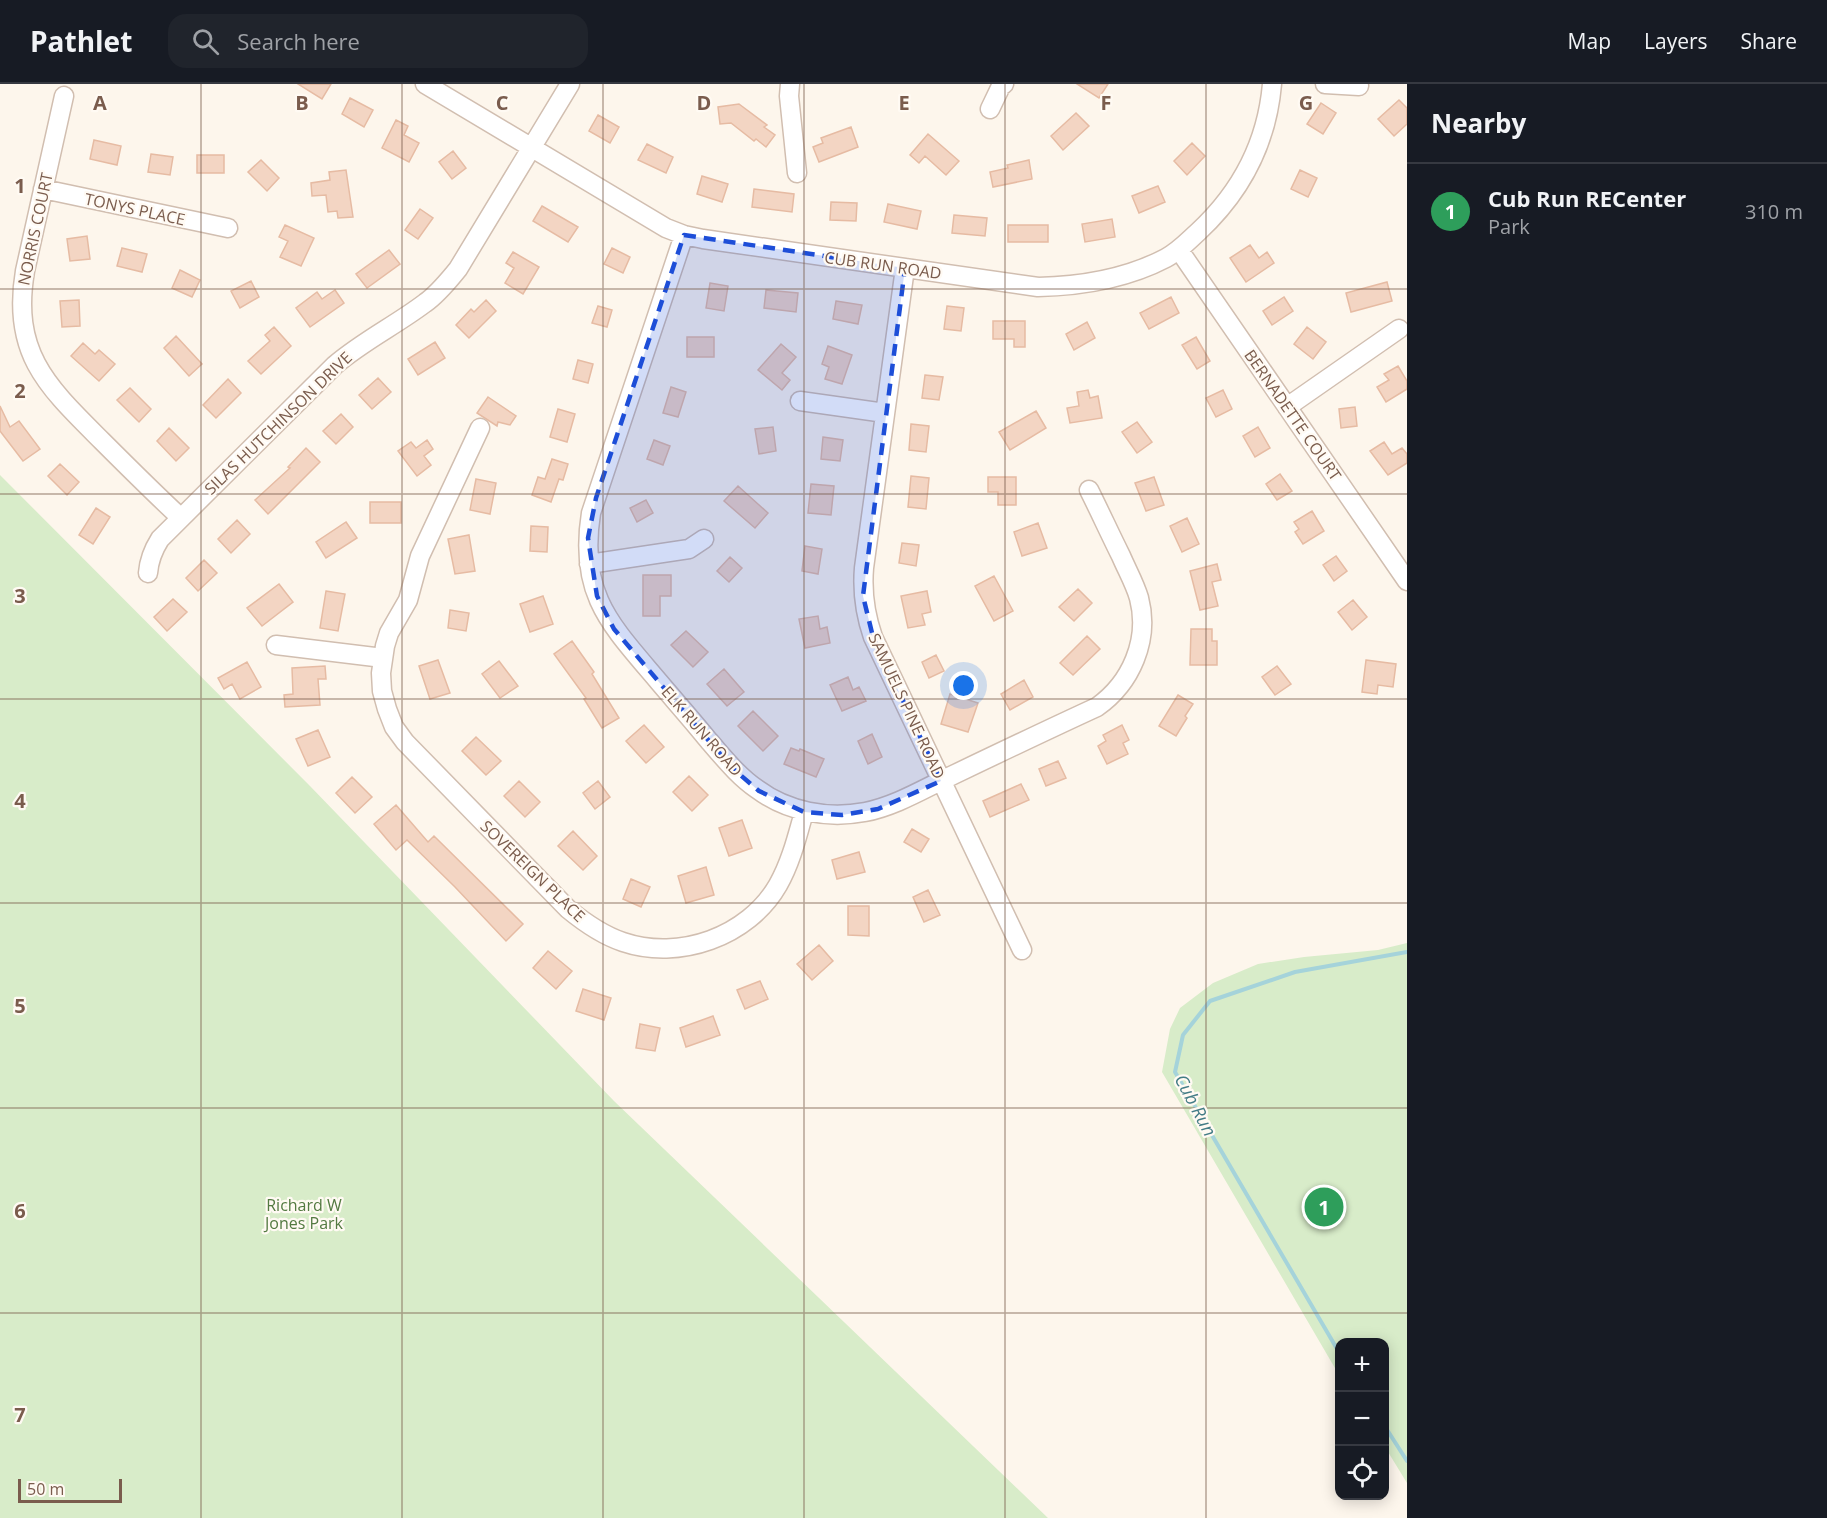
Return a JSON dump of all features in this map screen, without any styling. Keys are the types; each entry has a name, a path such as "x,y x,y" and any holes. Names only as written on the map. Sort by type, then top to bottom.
{"street":[{"name":"CUB RUN ROAD","path":"425,84 666,228 684,235 1038,286 1070,286 1101,282 1131,273 1179,250 1213,218 1232,196 1247,171 1266,125 1272,84"},
{"name":"SILAS HUTCHINSON DRIVE","path":"148,573 149,563 160,539 335,365 351,351 427,302 444,286 458,269 570,84"},
{"path":"790,84 789,96 797,172"},
{"path":"990,109 1004,84"},
{"path":"1325,84 1359,86"},
{"name":"NORRIS COURT","path":"64,96 22,291 23,320 30,350 38,368 60,400 181,518"},
{"name":"TONYS PLACE","path":"43,189 228,228"},
{"name":"ELK RUN ROAD","path":"684,235 591,513 588,538 589,564 597,596 614,629 731,767 759,791 774,800 804,812 842,814 866,812 888,805 941,781 1097,707 1119,687 1135,661 1142,631 1139,598 1089,490"},
{"name":"BERNADETTE COURT","path":"1179,250 1407,581"},
{"name":"SAMUELS PINE ROAD","path":"905,268 864,568 865,610 873,637 1022,950"},
{"path":"1287,407 1399,330"},
{"path":"800,401 885,413"},
{"name":"SOVEREIGN PLACE","path":"480,428 420,556 408,600 389,633 383,658 382,691 394,727 405,742 568,909 585,923 604,934 645,947 682,948 697,945 740,926 757,911 777,886 794,850 804,812"},
{"path":"589,564 689,549 704,539"},
{"path":"276,645 383,658"}],"highlighted area":[{"path":"684,235 905,268 863,596 873,637 941,781 878,809 842,815 804,812 759,791 731,767 614,629 597,596 588,538 596,498"}],"green space":[{"name":"Richard W Jones Park","path":"0,475 310,786 614,1101 1048,1518 0,1518"},
{"path":"1407,943 1407,1483 1389,1454 1389,1338 1335,1338 1335,1368 1162,1072 1170,1029 1180,1008 1213,983 1258,964 1378,950"}],"building":[{"path":"298,84 331,84 322,99"},
{"path":"1077,84 1108,84 1099,98"},
{"path":"350,98 373,110 364,127 342,114"},
{"path":"1399,100 1407,108 1407,124 1394,136 1378,119"},
{"path":"1321,103 1336,113 1323,134 1307,124"},
{"path":"739,104 767,125 764,127 775,135 766,147 756,139 754,141 731,123 720,124 718,107"},
{"path":"1076,113 1089,126 1063,150 1051,136"},
{"path":"598,115 619,127 610,143 589,131"},
{"path":"396,120 408,126 404,135 419,143 409,162 382,148"},
{"path":"851,127 858,147 819,162 813,147 823,143 821,138"},
{"path":"928,134 959,161 946,175 925,156 919,163 910,155"},
{"path":"94,140 121,146 117,165 90,159"},
{"path":"1192,143 1205,156 1187,175 1174,161"},
{"path":"647,144 673,157 666,173 638,160"},
{"path":"453,151 466,168 452,179 439,162"},
{"path":"151,154 173,157 170,175 148,172"},
{"path":"197,155 224,155 224,173 197,173"},
{"path":"261,160 279,178 267,191 248,172"},
{"path":"1029,160 1032,179 993,187 990,172"},
{"path":"346,170 353,217 338,218 337,211 328,212 326,195 312,196 311,183 330,180 329,172"},
{"path":"1300,170 1317,178 1308,197 1291,189"},
{"path":"702,176 728,184 722,202 697,194"},
{"path":"1158,186 1165,202 1139,213 1132,196"},
{"path":"754,189 794,194 792,212 752,207"},
{"path":"831,202 857,203 856,221 830,220"},
{"path":"888,204 921,211 917,229 884,222"},
{"path":"542,206 578,227 568,242 533,221"},
{"path":"420,209 433,218 418,239 405,230"},
{"path":"954,215 987,218 985,236 952,233"},
{"path":"1112,219 1115,237 1085,242 1082,224"},
{"path":"285,225 314,238 301,266 280,257 288,241 279,237"},
{"path":"1008,225 1048,225 1048,242 1008,242"},
{"path":"87,236 90,259 70,261 67,239"},
{"path":"1250,245 1259,258 1267,252 1274,263 1246,282 1230,258"},
{"path":"122,248 147,254 142,272 117,266"},
{"path":"612,248 630,257 623,273 604,264"},
{"path":"389,250 400,264 367,288 356,274"},
{"path":"513,252 539,267 523,294 505,283 514,268 506,263"},
{"path":"180,270 200,280 192,297 172,288"},
{"path":"251,281 259,297 240,308 231,291"},
{"path":"1387,282 1392,301 1351,312 1346,293"},
{"path":"710,283 728,286 724,311 706,308"},
{"path":"335,290 344,303 310,327 296,308 317,292 322,299"},
{"path":"766,290 798,293 796,312 764,308"},
{"path":"1171,297 1179,313 1149,329 1140,313"},
{"path":"1284,297 1293,311 1272,325 1263,311"},
{"path":"79,300 80,326 62,327 60,301"},
{"path":"486,300 496,311 469,338 456,325 471,309 474,312"},
{"path":"836,301 862,305 858,324 833,319"},
{"path":"598,306 612,310 607,327 592,323"},
{"path":"947,306 964,308 961,331 944,329"},
{"path":"993,321 1025,321 1025,347 1014,347 1014,339 993,339"},
{"path":"1087,322 1095,338 1074,350 1066,334"},
{"path":"274,327 291,346 261,374 248,361 270,341 265,335"},
{"path":"1307,327 1326,342 1313,359 1294,344"},
{"path":"176,336 202,364 189,376 164,348"},
{"path":"687,337 714,337 714,357 687,357"},
{"path":"1196,337 1210,361 1197,369 1182,345"},
{"path":"435,342 445,358 418,375 408,359"},
{"path":"83,343 95,354 99,350 115,364 99,381 71,356"},
{"path":"781,344 796,357 782,373 790,380 782,390 758,370"},
{"path":"828,346 852,355 842,384 825,379 829,367 822,364"},
{"path":"578,360 593,364 588,383 573,379"},
{"path":"1398,366 1407,381 1407,389 1386,402 1377,387 1389,380 1384,374"},
{"path":"925,375 943,377 939,400 922,398"},
{"path":"378,378 391,392 372,409 359,395"},
{"path":"228,379 241,393 216,418 203,405"},
{"path":"671,387 686,392 678,417 663,413"},
{"path":"130,388 151,409 139,422 117,400"},
{"path":"1088,390 1090,398 1098,396 1102,418 1070,423 1067,408 1079,406 1077,392"},
{"path":"1223,390 1232,409 1216,417 1206,398"},
{"path":"488,397 516,416 510,425 498,422 497,426 477,413"},
{"path":"0,406 10,427 19,421 40,449 23,461 0,431"},
{"path":"1355,407 1357,426 1341,428 1339,409"},
{"path":"558,409 575,414 567,442 550,437"},
{"path":"1036,411 1046,428 1010,450 999,432"},
{"path":"341,414 353,427 336,444 323,431"},
{"path":"1137,422 1152,442 1137,453 1122,432"},
{"path":"911,424 929,426 926,452 909,450"},
{"path":"773,427 776,451 759,454 755,429"},
{"path":"1258,427 1270,448 1255,457 1243,436"},
{"path":"169,428 189,448 176,461 157,441"},
{"path":"823,437 843,440 840,461 821,459"},
{"path":"427,440 433,449 424,456 431,465 417,476 398,451 411,442 416,448"},
{"path":"654,440 670,446 663,465 647,459"},
{"path":"1384,442 1392,454 1402,448 1407,454 1407,463 1388,475 1370,451"},
{"path":"306,448 320,462 268,514 255,500 290,468 288,467"},
{"path":"552,459 568,464 563,480 559,479 551,502 532,495 538,477 545,479"},
{"path":"60,464 79,482 67,495 48,476"},
{"path":"1280,474 1292,491 1277,500 1266,484"},
{"path":"911,476 929,478 926,509 908,507"},
{"path":"988,477 1016,477 1016,505 998,505 998,492 988,492"},
{"path":"1154,477 1164,505 1146,511 1135,483"},
{"path":"476,479 496,483 490,514 470,510"},
{"path":"811,484 834,486 831,515 808,513"},
{"path":"738,486 768,513 755,528 724,501"},
{"path":"646,500 653,513 637,522 630,508"},
{"path":"370,502 401,502 401,523 370,523"},
{"path":"96,508 110,517 93,544 79,535"},
{"path":"1312,511 1324,531 1303,544 1295,532 1299,529 1294,522"},
{"path":"1187,518 1199,544 1182,552 1170,526"},
{"path":"237,520 250,534 231,553 218,539"},
{"path":"346,522 357,538 326,558 316,542"},
{"path":"1038,523 1047,548 1022,556 1014,532"},
{"path":"531,526 548,527 547,552 530,551"},
{"path":"469,535 475,571 455,574 448,539"},
{"path":"902,543 919,545 916,566 899,563"},
{"path":"805,546 822,549 818,574 802,571"},
{"path":"1336,556 1347,571 1334,581 1323,565"},
{"path":"730,557 742,568 729,582 717,571"},
{"path":"204,560 217,573 198,591 186,578"},
{"path":"1217,564 1221,580 1212,582 1218,606 1200,610 1190,571"},
{"path":"643,575 671,575 671,596 660,596 660,616 643,616"},
{"path":"994,576 1013,611 994,621 975,586"},
{"path":"279,584 293,602 262,626 247,608"},
{"path":"1078,589 1092,603 1074,621 1059,607"},
{"path":"326,591 345,594 338,631 320,628"},
{"path":"927,591 931,612 922,614 925,625 908,628 901,596"},
{"path":"543,596 553,624 530,632 520,604"},
{"path":"173,599 187,612 167,631 154,617"},
{"path":"1353,600 1367,617 1352,630 1338,612"},
{"path":"450,610 469,613 466,631 448,628"},
{"path":"818,616 820,629 827,627 830,643 805,648 799,619"},
{"path":"1191,629 1212,629 1212,641 1217,641 1217,665 1190,665"},
{"path":"686,631 708,652 693,667 671,645"},
{"path":"1087,636 1100,649 1073,675 1060,663"},
{"path":"572,641 594,672 592,674 619,718 602,728 584,699 586,698 554,654"},
{"path":"936,655 944,671 929,678 922,662"},
{"path":"438,660 450,693 430,699 419,666"},
{"path":"1366,660 1396,664 1393,687 1378,685 1377,694 1362,692"},
{"path":"499,661 518,686 500,698 482,674"},
{"path":"247,662 261,687 240,699 232,684 224,689 218,678"},
{"path":"325,666 326,679 318,679 320,705 285,707 284,695 293,694 292,668"},
{"path":"1277,666 1291,684 1275,695 1262,677"},
{"path":"724,669 744,692 727,706 707,684"},
{"path":"848,677 853,690 859,687 866,701 842,711 830,685"},
{"path":"1024,680 1033,697 1010,710 1001,694"},
{"path":"950,694 978,703 968,732 941,724"},
{"path":"1178,695 1193,704 1176,736 1159,726"},
{"path":"753,711 778,736 763,751 738,726"},
{"path":"644,725 664,747 646,763 626,741"},
{"path":"1122,725 1129,740 1123,743 1128,754 1107,764 1098,746 1106,741 1103,735"},
{"path":"318,730 330,757 308,766 296,739"},
{"path":"872,734 882,757 868,764 858,741"},
{"path":"476,737 501,761 486,775 462,751"},
{"path":"791,748 799,751 800,749 824,759 816,777 784,764"},
{"path":"1058,761 1066,778 1046,786 1039,769"},
{"path":"689,776 708,795 692,811 673,792"},
{"path":"352,777 372,797 355,813 336,793"},
{"path":"519,781 540,802 525,817 504,796"},
{"path":"598,781 610,797 595,809 583,793"},
{"path":"1021,784 1029,800 990,817 983,801"},
{"path":"396,805 428,842 434,836 523,924 506,941 407,840 396,850 374,824"},
{"path":"742,820 752,848 729,856 719,828"},
{"path":"912,829 929,839 921,852 904,842"},
{"path":"573,831 597,856 583,870 558,846"},
{"path":"859,852 865,872 837,879 832,860"},
{"path":"706,867 714,895 686,903 678,876"},
{"path":"631,879 650,887 641,907 623,899"},
{"path":"928,890 940,915 924,922 913,897"},
{"path":"848,906 869,906 869,936 848,935"},
{"path":"819,945 833,961 812,980 797,964"},
{"path":"548,951 572,971 556,989 533,968"},
{"path":"760,981 768,999 745,1009 737,990"},
{"path":"583,989 611,998 604,1020 576,1011"},
{"path":"713,1016 720,1035 686,1047 680,1028"},
{"path":"640,1024 660,1028 655,1051 636,1048"}],"waterway":[{"name":"Cub Run","path":"1335,1345 1175,1072 1183,1035 1210,1001 1295,972 1407,952"},
{"name":"Cub Run","path":"1389,1433 1407,1461"}],"place":[{"name":"Cub Run RECenter","path":"1324,1207"}]}
